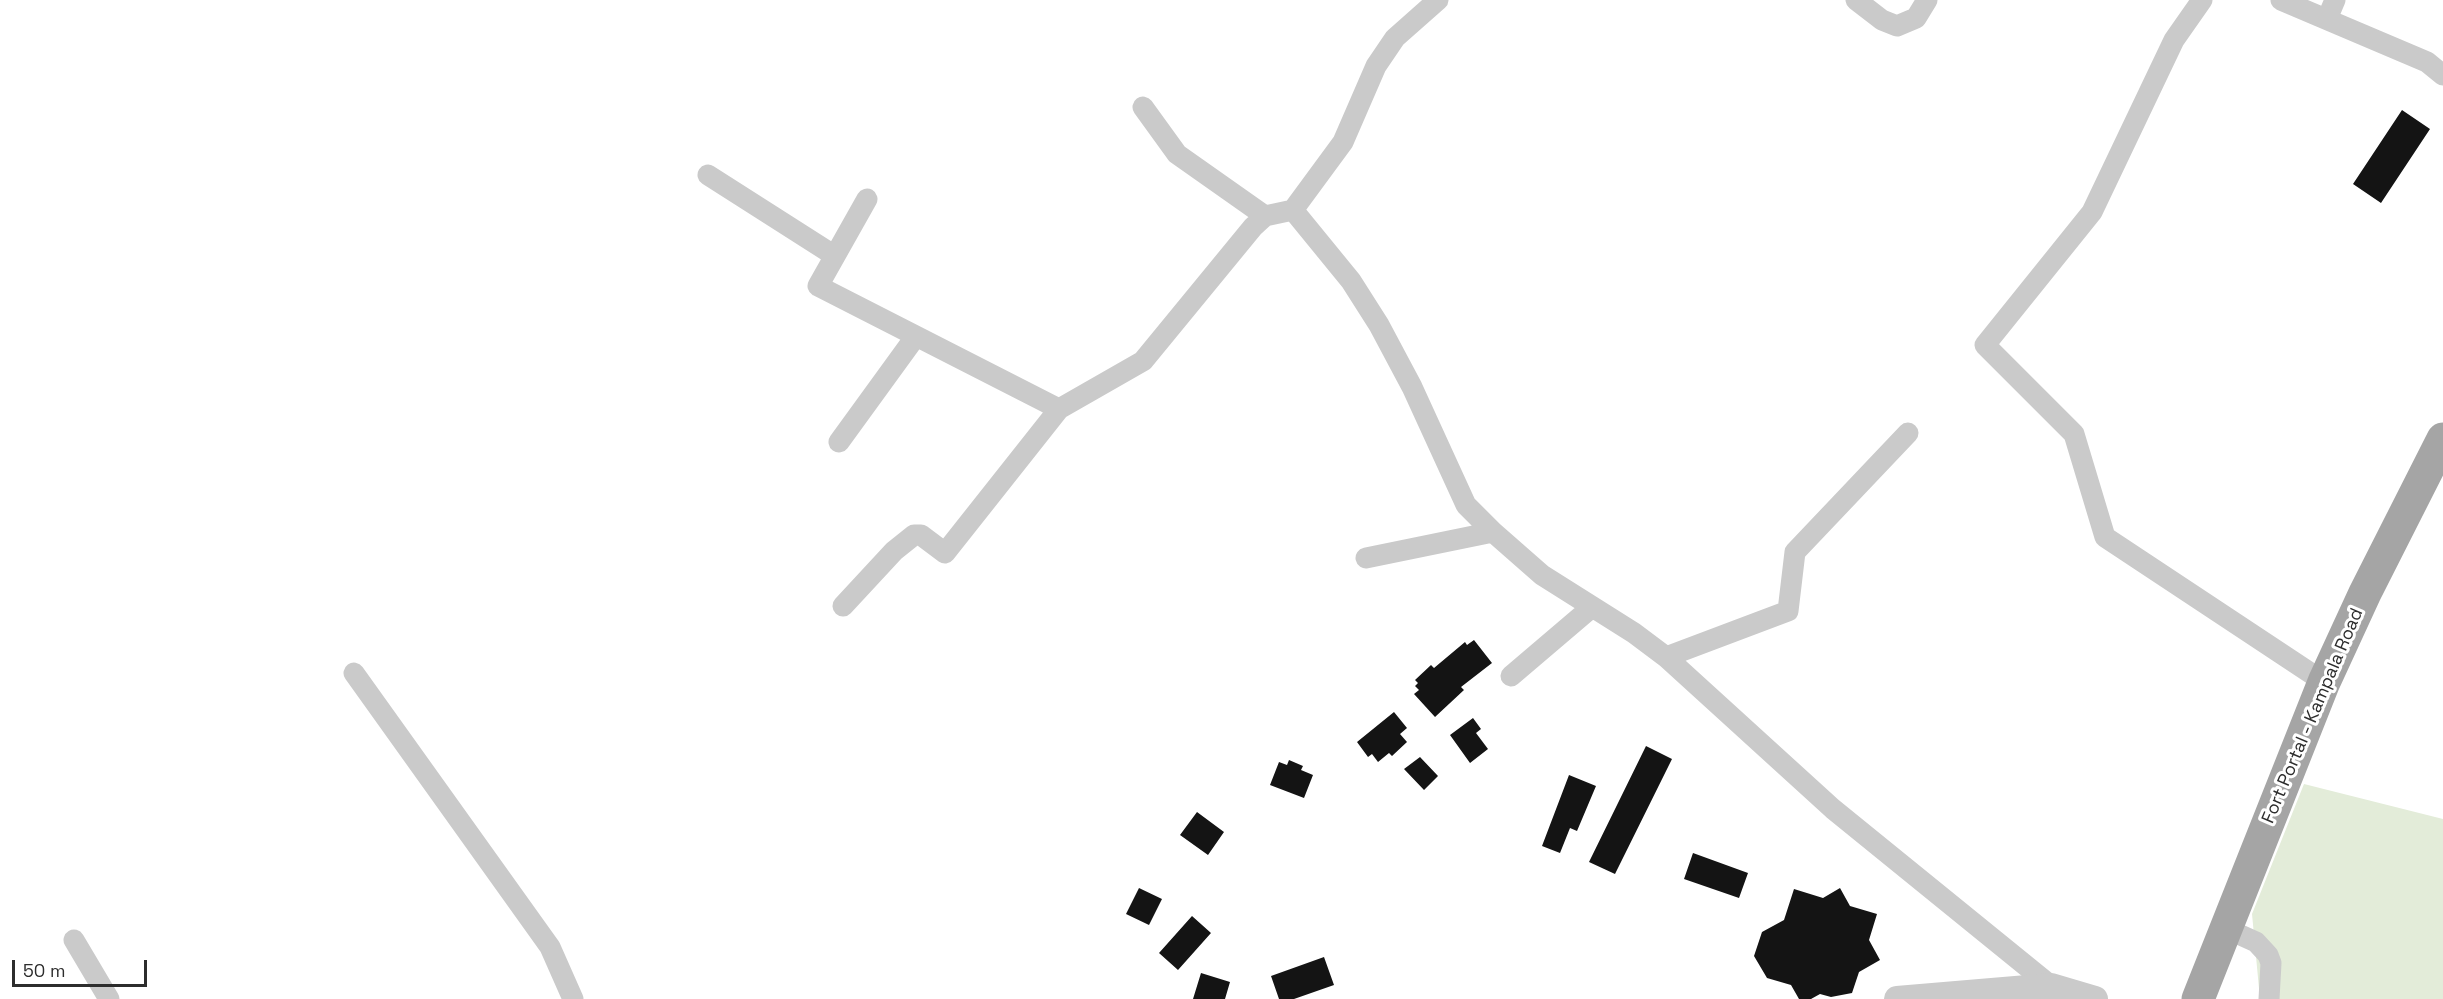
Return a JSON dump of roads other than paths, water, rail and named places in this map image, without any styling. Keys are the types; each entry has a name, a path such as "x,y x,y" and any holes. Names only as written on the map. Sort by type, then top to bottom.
{"main road":[{"name":"Fort Portal - Kampala Road","path":"2198,999 2324,682 2365,593 2443,439"}],"street":[{"path":"843,606 894,551 914,535 921,535 945,553 1059,409 1143,361 1253,227 1265,216 1293,210 1344,142 1376,66 1395,38 1438,0"},
{"path":"1856,0 1882,20 1897,26 1916,18 1928,0"},
{"path":"2202,0 2175,40 2092,212 1985,345 2074,434 2104,537 2324,682"},
{"path":"2281,0 2427,62 2443,75"},
{"path":"2327,19 2335,0"},
{"path":"1143,106 1177,154 1265,216"},
{"path":"708,175 835,256"},
{"path":"867,199 818,286 1059,409"},
{"path":"1293,210 1351,281 1379,325 1412,387 1466,505 1542,575 1666,657 1833,809 2051,986"},
{"path":"839,442 916,336"},
{"path":"1666,657 1788,611 1795,552 1908,433"},
{"path":"1366,558 1493,532"},
{"path":"1511,676 1592,607"},
{"path":"354,673 549,947 573,999"},
{"path":"2225,928 2256,942 2268,955 2271,963 2269,999"},
{"path":"74,940 109,999"},
{"path":"1897,999 2051,986 2095,999"}]}
